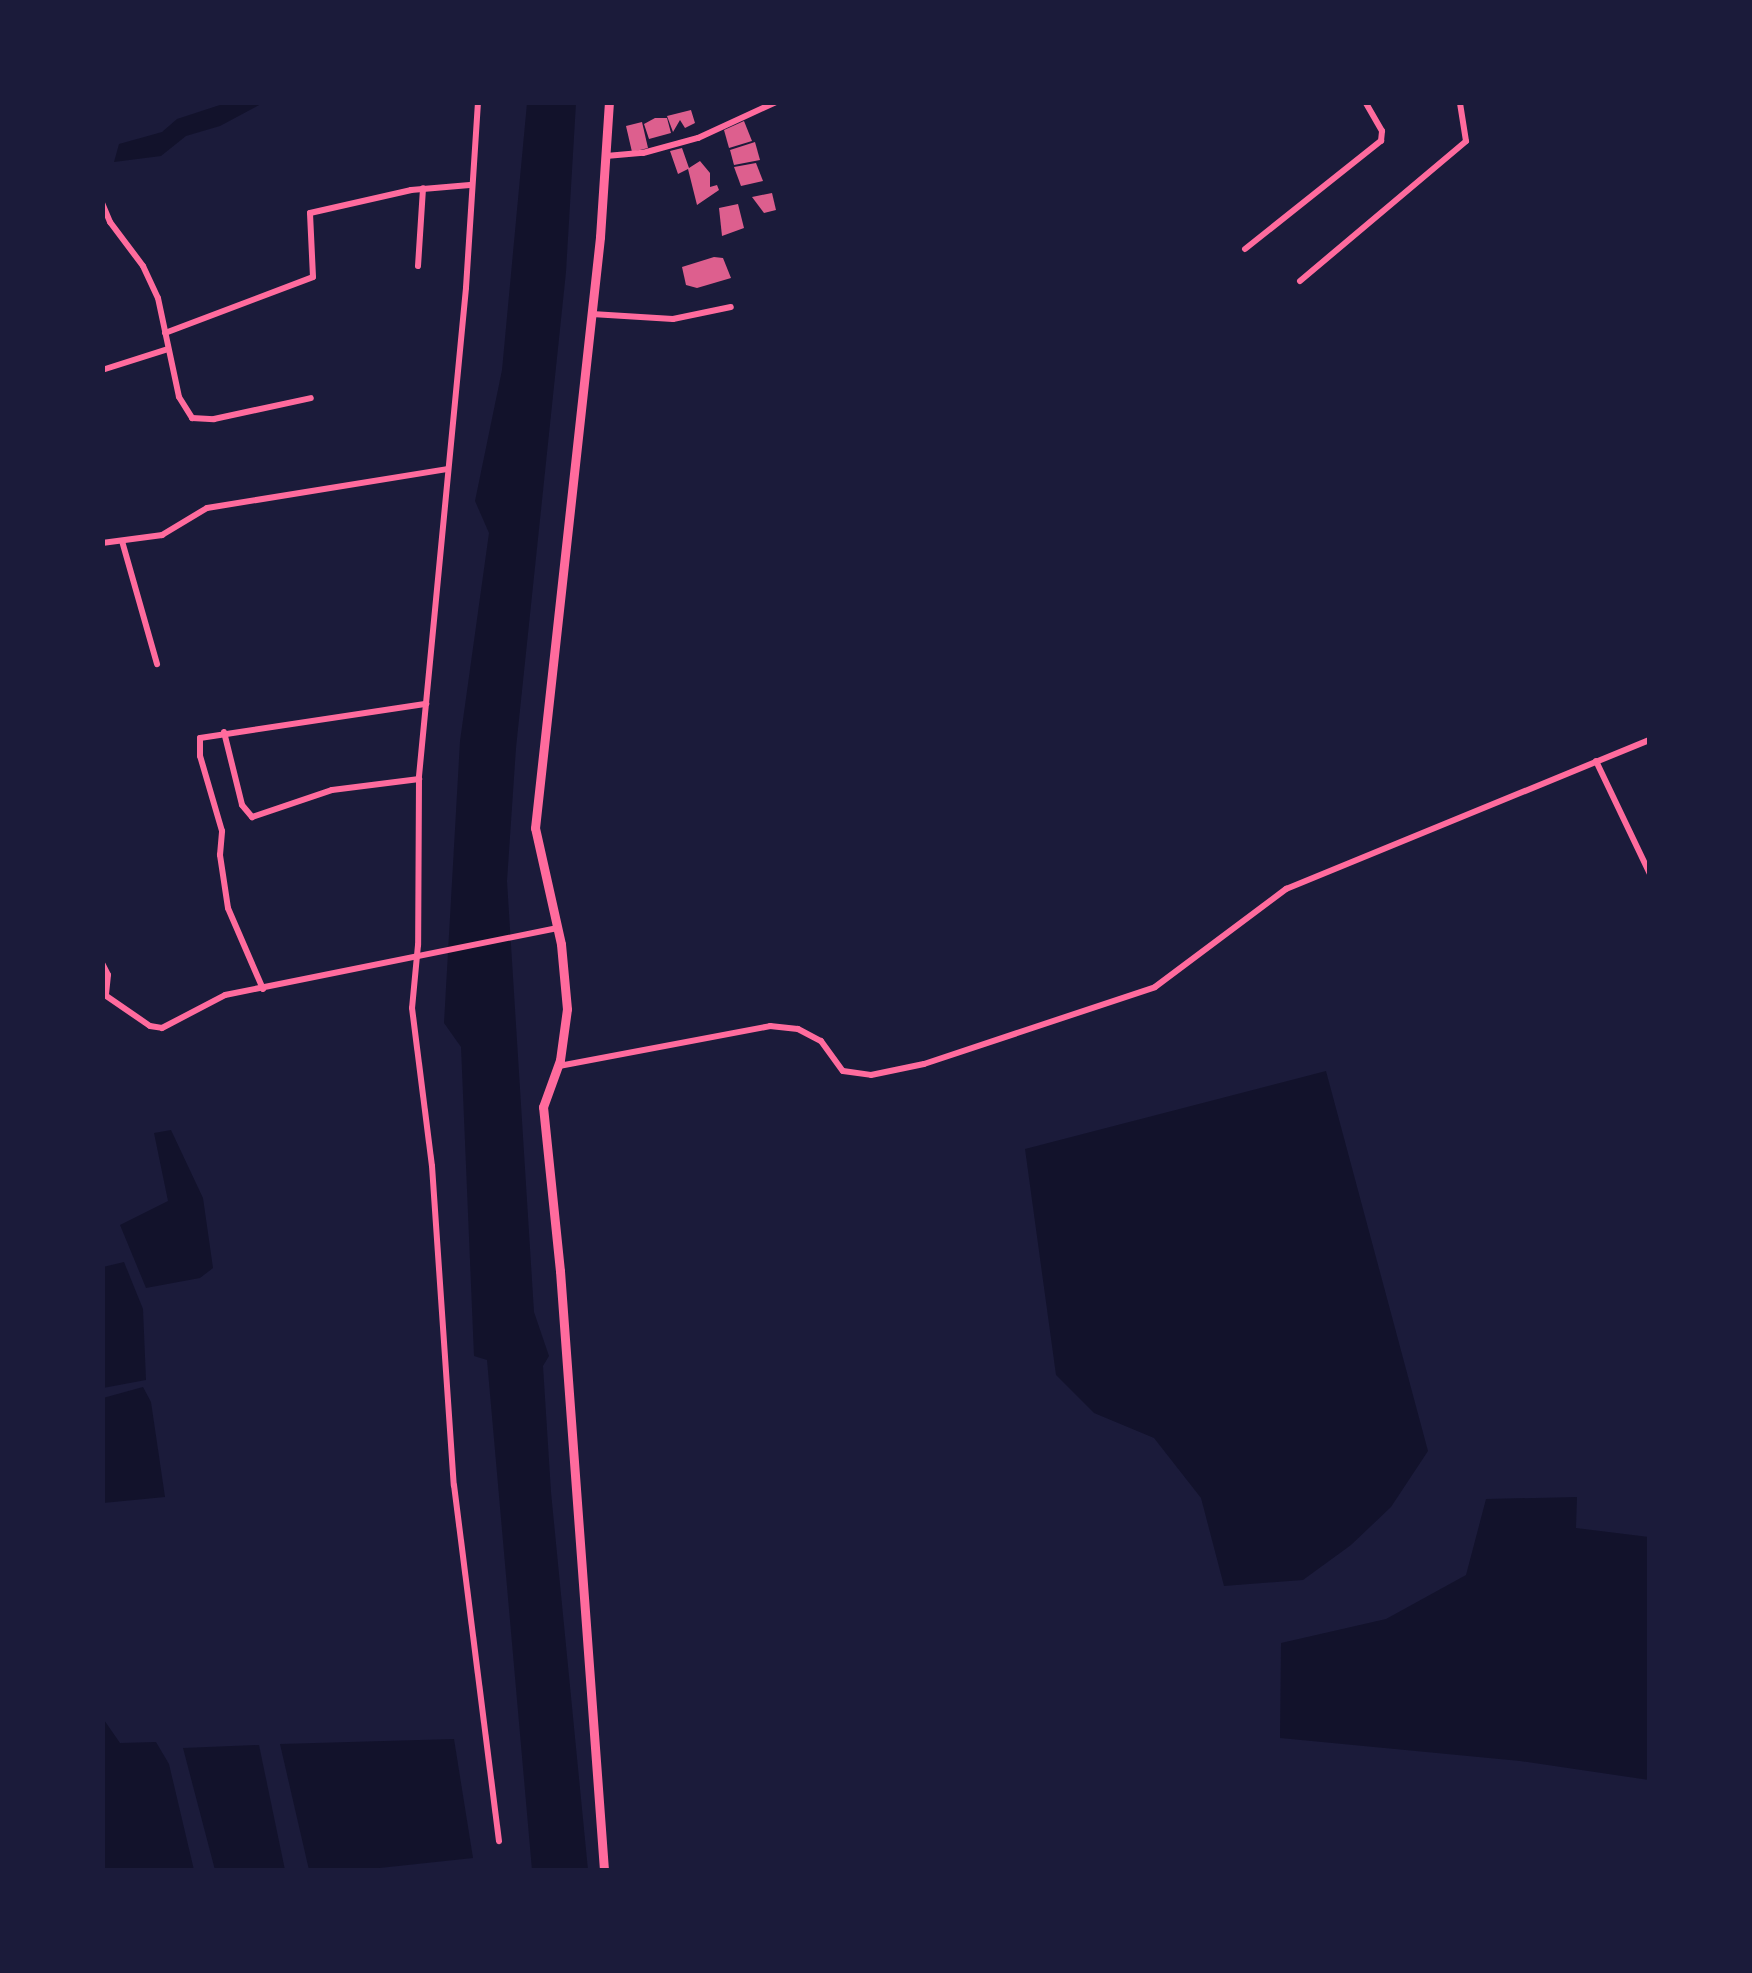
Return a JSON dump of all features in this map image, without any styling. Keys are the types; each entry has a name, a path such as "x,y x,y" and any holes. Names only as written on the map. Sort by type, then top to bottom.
{"street":[{"path":"478,102 466,288 419,780 418,956 412,1008 432,1166 454,1485 500,1841"},
{"path":"604,1870 560,1271 543,1107 558,1066 567,1008 556,928 535,828 592,314 609,102"},
{"path":"606,156 643,153 698,138 776,102"},
{"path":"1245,249 1381,140 1382,131 1365,102"},
{"path":"1300,281 1466,142 1460,102"},
{"path":"165,333 313,276 310,213 424,188 470,185"},
{"path":"418,266 424,188"},
{"path":"103,208 144,266 158,298 179,397 192,418 214,420 312,398"},
{"path":"592,314 673,319 731,306"},
{"path":"102,370 168,349"},
{"path":"102,543 162,535 207,508 447,469"},
{"path":"122,541 158,664"},
{"path":"263,989 228,908 220,855 222,831 200,756 200,738 426,704"},
{"path":"224,732 242,805 252,817 332,790 419,780"},
{"path":"558,1066 770,1026 798,1029 821,1041 843,1072 871,1075 924,1064 1155,987 1286,889 1650,740"},
{"path":"1596,762 1650,874"},
{"path":"102,963 108,975 104,993 150,1026 162,1028 225,995 556,928"}],"shaded area":[{"path":"229,102 263,103 220,126 186,136 161,156 114,162 119,144 162,132 177,119"},
{"path":"527,103 576,103 566,272 516,748 507,881 534,1312 549,1356 543,1366 551,1492 588,1870 532,1870 487,1360 474,1356 461,1047 444,1023 460,741 489,533 475,501 502,370"},
{"path":"1326,1071 1428,1451 1391,1507 1351,1545 1303,1580 1224,1586 1201,1498 1154,1438 1094,1413 1056,1375 1025,1149"},
{"path":"171,1130 203,1198 213,1268 200,1278 146,1288 120,1225 168,1201 154,1133"},
{"path":"124,1262 143,1309 146,1380 103,1388 103,1267"},
{"path":"143,1387 151,1402 165,1497 103,1503 103,1398"},
{"path":"1577,1497 1576,1528 1649,1537 1649,1780 1520,1761 1280,1738 1281,1643 1386,1619 1466,1575 1486,1499"},
{"path":"102,1717 120,1743 156,1742 169,1764 194,1870 103,1870"},
{"path":"454,1739 473,1858 361,1870 309,1870 280,1744"},
{"path":"259,1745 285,1870 215,1870 183,1748"}],"building":[{"path":"691,110 695,123 685,128 680,120 673,132 667,116"},
{"path":"655,118 667,118 671,133 649,139 644,124"},
{"path":"744,121 752,141 729,148 724,130"},
{"path":"642,122 648,148 632,152 626,126"},
{"path":"755,142 760,160 734,165 730,150"},
{"path":"682,148 689,168 700,161 710,173 710,187 717,185 719,190 697,205 688,169 678,174 670,151"},
{"path":"756,163 763,181 741,186 734,167"},
{"path":"772,193 776,210 764,213 752,197"},
{"path":"738,204 744,228 722,236 719,208"},
{"path":"723,258 731,278 697,288 686,285 682,267"}]}
